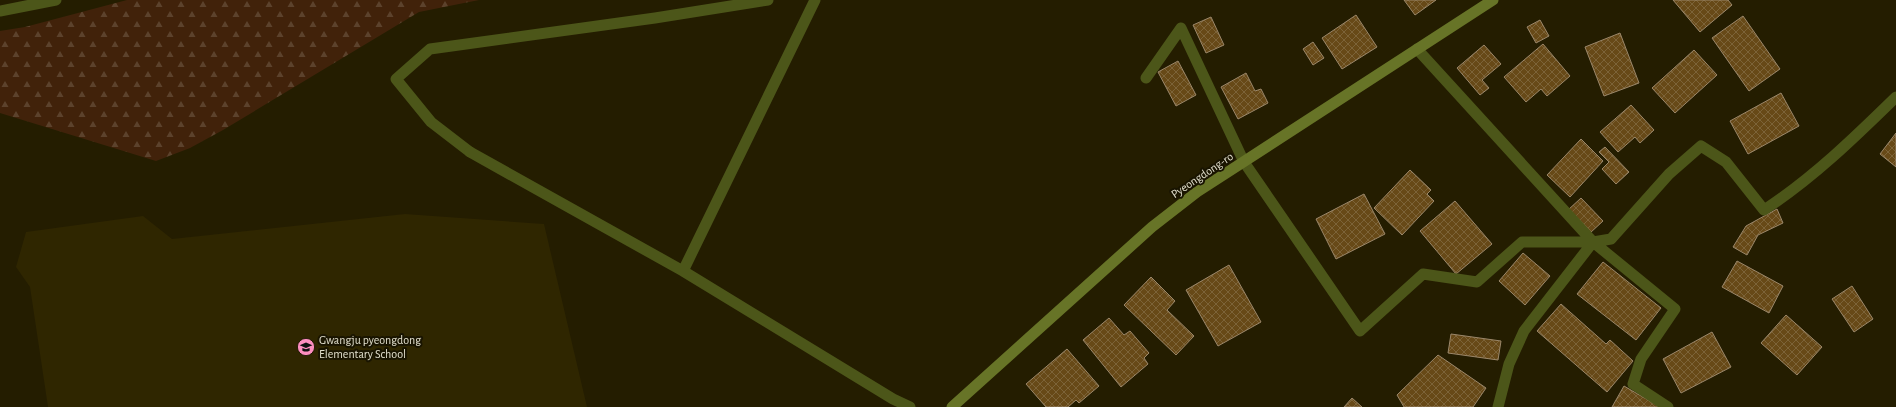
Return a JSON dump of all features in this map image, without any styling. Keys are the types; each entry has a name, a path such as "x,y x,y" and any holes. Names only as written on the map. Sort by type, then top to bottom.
{"main road":[{"name":"Pyeongdong-ro","path":"952,407 1152,227 1197,192 1493,0"}],"street":[{"path":"0,11 56,0"},
{"path":"768,0 655,18 430,49 396,79 431,122 470,152 683,271 893,399 910,407"},
{"path":"683,271 815,0"},
{"path":"1146,78 1181,28 1244,162 1360,331 1423,274 1477,282 1522,242 1593,242 1610,239 1669,174 1702,146 1726,162 1764,210 1789,194 1844,149 1896,97"},
{"path":"1417,49 1593,242 1675,309 1641,359 1633,384 1668,407"},
{"path":"1498,407 1509,364 1524,331 1593,242"}],"shaded area":[{"name":"Gwangju pyeongdong Elementary School","path":"405,214 544,224 587,407 48,407 30,287 16,267 26,232 143,216 172,239"}],"green space":[{"path":"127,0 479,0 419,12 223,130 190,148 156,161 0,113 0,31 25,27"}],"building":[{"path":"1404,0 1436,0 1415,15"},
{"path":"1673,0 1728,0 1732,5 1700,32"},
{"path":"1356,15 1377,47 1342,69 1322,38"},
{"path":"1743,16 1780,69 1749,91 1712,38"},
{"path":"1211,17 1224,45 1206,53 1193,25"},
{"path":"1540,20 1549,36 1536,43 1527,27"},
{"path":"1620,33 1639,83 1604,96 1585,47"},
{"path":"1313,42 1324,58 1313,65 1303,49"},
{"path":"1543,44 1570,76 1547,96 1541,89 1526,102 1504,77"},
{"path":"1484,45 1501,64 1482,80 1489,88 1480,95 1457,68"},
{"path":"1694,50 1717,75 1675,113 1652,88"},
{"path":"1178,61 1196,95 1176,106 1158,72"},
{"path":"1246,73 1255,91 1261,89 1268,103 1238,119 1221,87"},
{"path":"1781,93 1799,126 1748,154 1730,121"},
{"path":"1631,105 1654,130 1640,143 1635,137 1618,152 1600,132"},
{"path":"1896,133 1896,167 1880,154"},
{"path":"1581,139 1603,161 1570,197 1547,175"},
{"path":"1605,147 1629,172 1616,184 1602,169 1609,162 1599,152"},
{"path":"1410,170 1431,190 1427,194 1434,201 1402,235 1374,208"},
{"path":"1364,194 1385,234 1336,259 1316,219"},
{"path":"1581,198 1603,221 1590,233 1568,210"},
{"path":"1455,201 1492,244 1456,274 1420,231"},
{"path":"1777,209 1783,223 1758,235 1747,255 1733,247 1746,226"},
{"path":"1523,253 1550,276 1525,305 1499,281"},
{"path":"1737,261 1783,286 1769,313 1722,287"},
{"path":"1603,262 1661,308 1636,340 1577,294"},
{"path":"1229,265 1261,322 1218,346 1186,290"},
{"path":"1151,277 1175,301 1167,310 1194,336 1176,355 1124,305"},
{"path":"1852,286 1873,319 1854,332 1832,299"},
{"path":"1561,304 1606,344 1610,340 1633,361 1607,392 1537,331"},
{"path":"1786,315 1822,347 1797,375 1761,343"},
{"path":"1109,318 1124,335 1130,331 1149,353 1144,358 1148,364 1121,387 1083,340"},
{"path":"1712,332 1731,367 1681,393 1663,359"},
{"path":"1451,334 1501,341 1498,360 1448,353"},
{"path":"1067,349 1099,386 1079,403 1076,400 1068,407 1046,407 1026,384"},
{"path":"1438,355 1486,388 1473,407 1404,407 1397,395"},
{"path":"1624,386 1660,407 1612,407"},
{"path":"1352,398 1362,407 1344,407"}],"place":[{"name":"Gwangju pyeongdong Elementary School","path":"306,347"}]}
